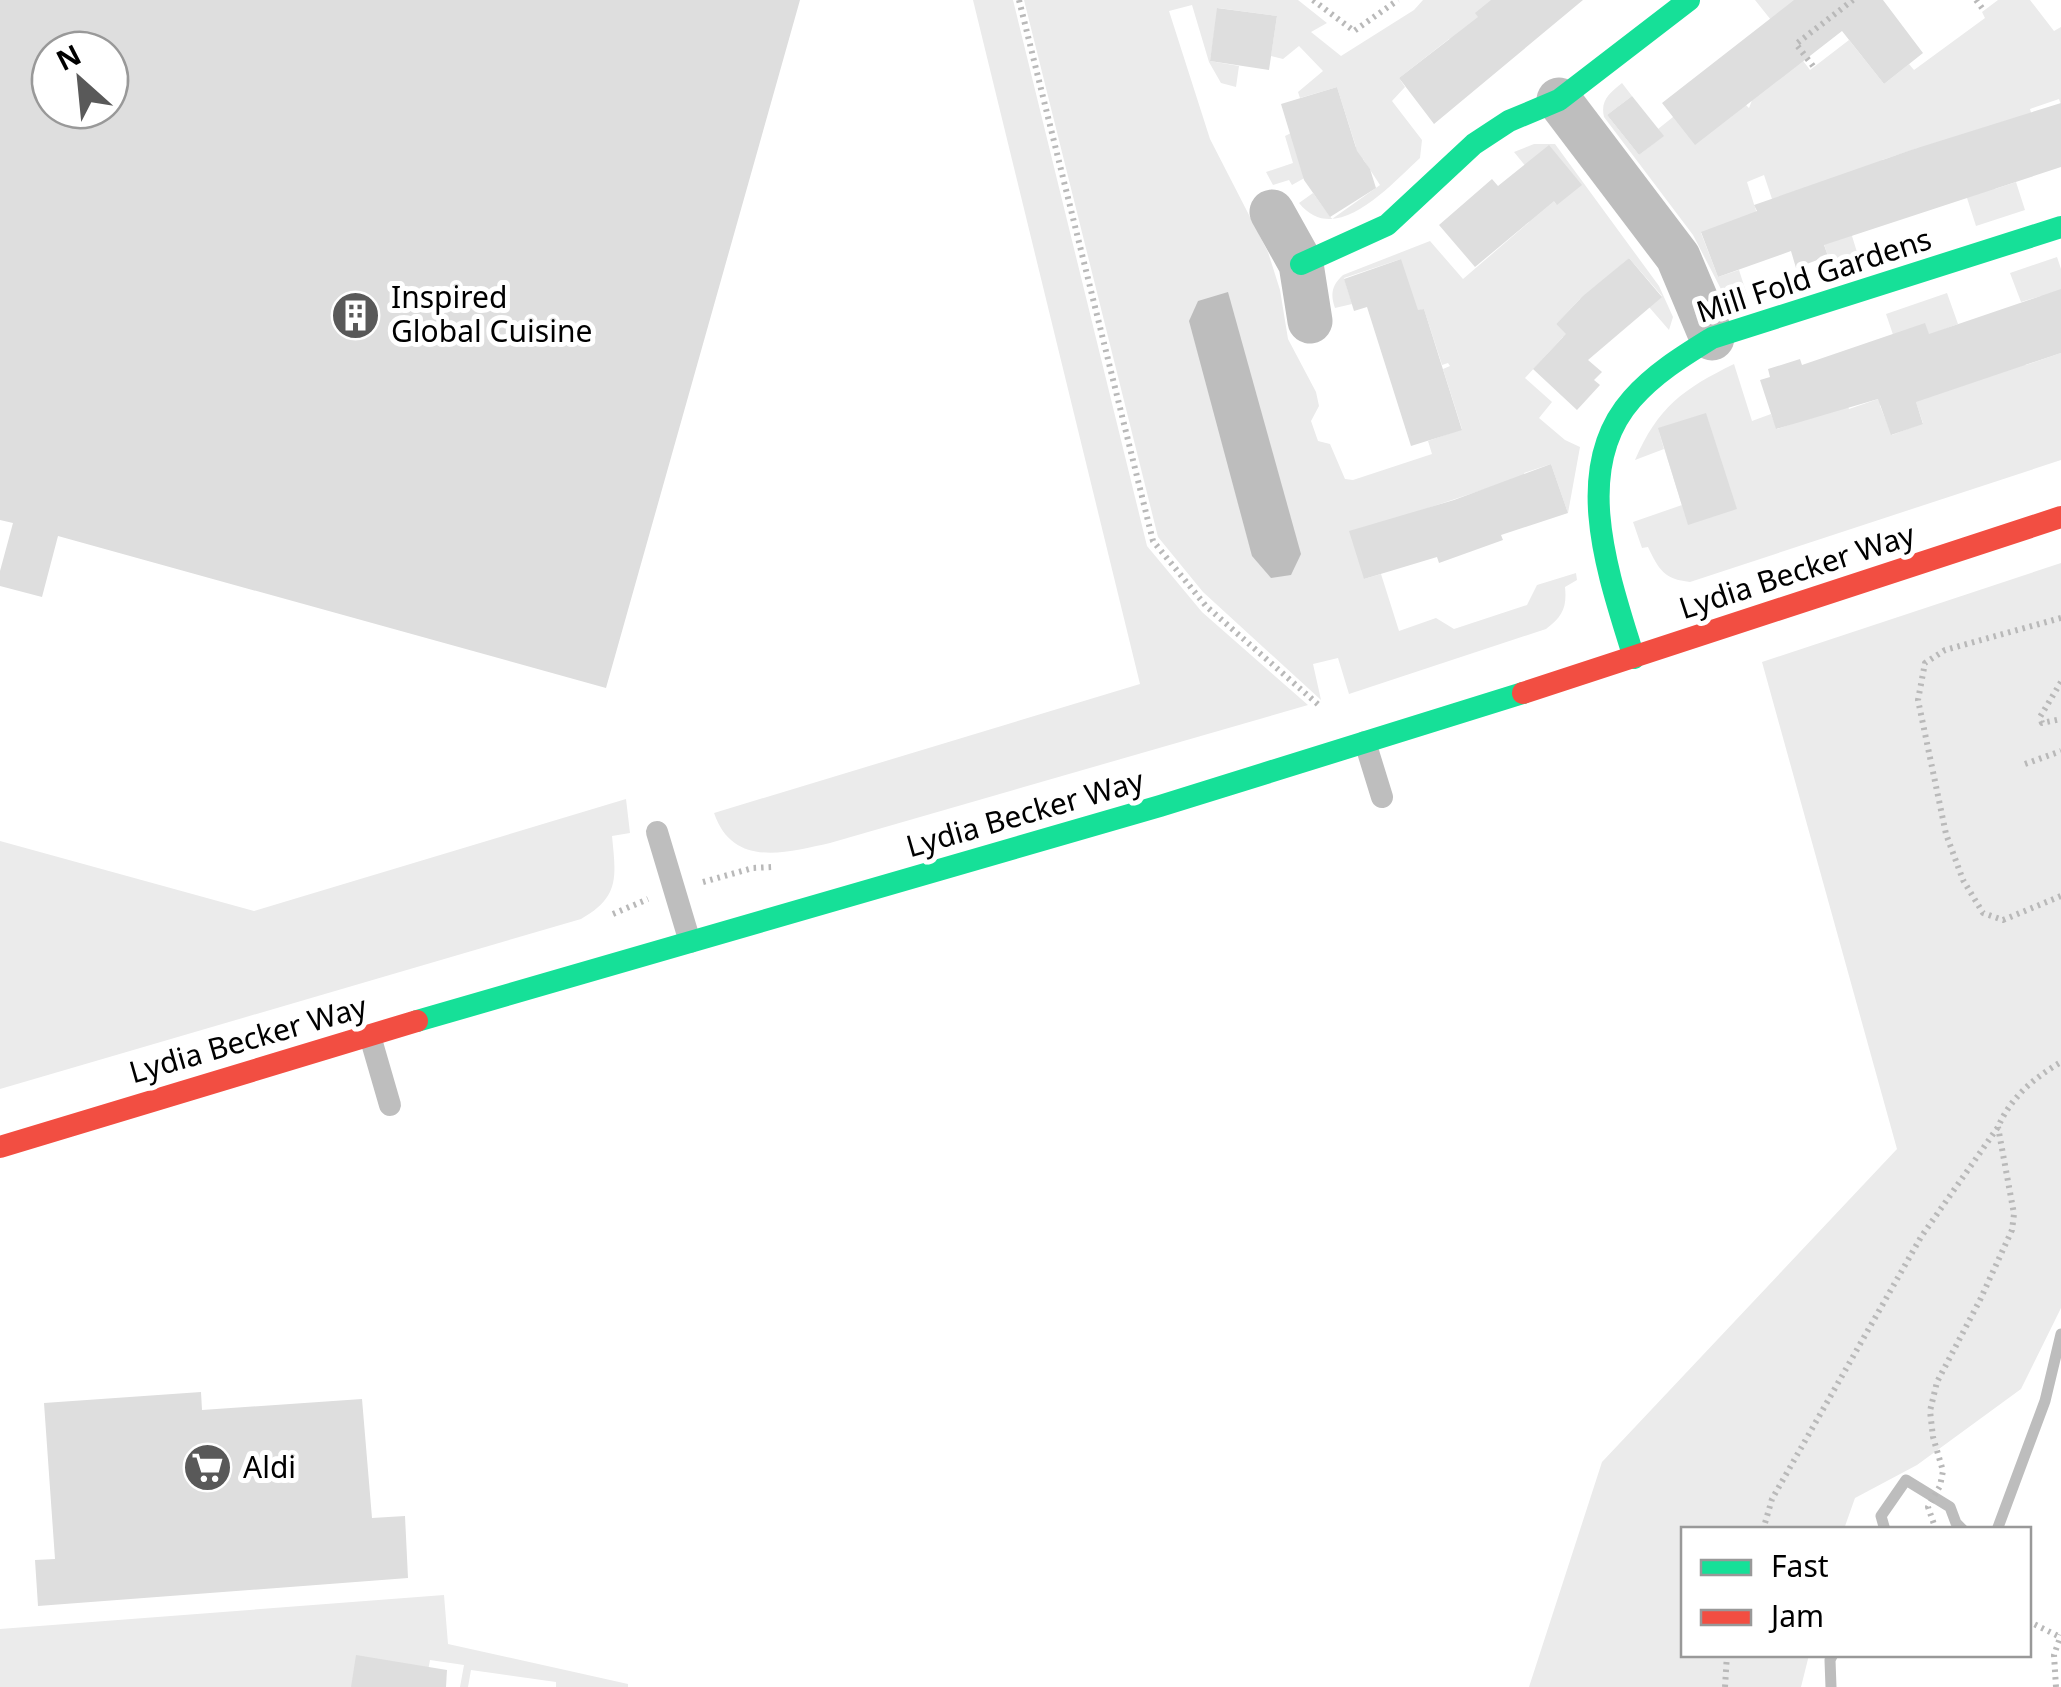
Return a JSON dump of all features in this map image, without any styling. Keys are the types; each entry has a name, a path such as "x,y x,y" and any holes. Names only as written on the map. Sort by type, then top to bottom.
{"street":[{"path":"1301,264 1387,224 1489,132 1559,100 1689,0"},
{"path":"1559,100 1678,257 1712,338"},
{"path":"1272,212 1301,264 1310,321"},
{"name":"Mill Fold Gardens","path":"1634,658 1608,577 1598,516 1599,468 1612,429 1638,390 1688,350 1712,338 2061,227"},
{"name":"Lydia Becker Way","path":"0,1147 66,1124 1124,817 1634,658 2061,516"}],"lane":[{"path":"1365,742 1382,797"},
{"path":"657,832 690,942"},
{"path":"370,1036 390,1106"}],"path":[{"path":"1020,0 1153,541 1206,606 1324,710"},
{"path":"1314,0 1354,31 1398,0"},
{"path":"1813,66 1796,44 1853,0"},
{"path":"1976,0 1982,8"},
{"path":"2061,618 1945,650 1925,663 1918,700 1946,834 1963,880 1983,913 2003,920 2061,896"},
{"path":"2061,682 2040,716 2042,723 2061,718"},
{"path":"2025,764 2061,751"},
{"path":"1764,1527 1772,1499 1921,1237 2005,1112 2034,1078 2061,1062"},
{"path":"1935,1527 1928,1507 1943,1471 1932,1436 1930,1410 1937,1382 2012,1230 2014,1214 1998,1127"},
{"path":"2031,1622 2060,1636 2054,1655 2056,1687"},
{"path":"1725,1687 1727,1657"}],"shaded area":[{"path":"973,0 1013,0 1147,546 1202,612 1308,705 830,843 779,852 747,849 723,830 714,813 1140,684"},
{"path":"1024,0 1298,0 1327,23 1311,32 1341,56 1414,10 1423,0 1491,0 1490,32 1449,39 1399,78 1405,87 1392,101 1422,140 1420,158 1362,208 1333,218 1380,185 1363,159 1350,167 1342,157 1292,185 1289,180 1273,185 1266,172 1293,163 1285,136 1291,133 1356,147 1337,87 1300,98 1298,92 1323,71 1299,46 1283,59 1271,56 1277,16 1218,8 1210,61 1239,66 1236,87 1221,83 1209,62 1192,5 1169,11 1210,139 1268,252 1280,290 1288,339 1316,392 1319,406 1311,421 1318,441 1330,444 1345,479 1353,480 1432,454 1428,441 1462,429 1443,369 1450,366 1442,365 1424,309 1399,317 1401,259 1344,278 1352,304 1335,308 1334,286 1343,275 1430,241 1463,279 1528,223 1549,196 1557,205 1514,152 1534,144 1555,144 1659,286 1673,317 1669,330 1649,307 1662,296 1629,258 1608,276 1616,287 1580,299 1556,324 1585,352 1563,337 1525,378 1552,402 1539,418 1580,447 1568,513 1551,464 1524,473 1528,487 1485,489 1422,510 1364,579 1381,574 1399,631 1436,618 1454,629 1527,605 1537,585 1576,573 1577,580 1565,587 1563,611 1552,624 1349,694 1338,658 1313,664 1321,700 1203,592 1158,537"},
{"path":"1755,0 1809,0 1791,45 1810,70 1849,40 1884,84 1909,64 1914,70 1985,18 1982,12 1998,0 2030,0 2054,31 2061,27 2061,105 2059,99 2030,109 2033,120 1995,189 2016,182 2025,210 1976,226 1967,198 1918,148 1882,160 1887,174 1852,236 1861,265 1834,273 1810,204 1775,208 1764,175 1747,182 1758,217 1701,233 1718,277 1739,270 1749,301 1722,291 1693,235 1604,117 1603,106 1622,83 1632,96 1607,115 1639,155 1663,136 1658,129 1673,117 1746,105 1749,108 1779,30"},
{"path":"1313,193 1332,219 1314,215 1299,203"},
{"path":"2057,257 2061,269 2061,353 2041,296 2021,302 2010,273"},
{"path":"1228,292 1301,554 1291,575 1271,578 1252,556 1189,321 1198,301"},
{"path":"1947,293 1958,324 1934,333 2026,365 2061,353 2061,460 1690,582 1663,572 1648,547 1642,548 1633,522 1682,505 1658,428 1664,449 1635,460 1653,426 1674,402 1734,364 1752,421 1771,414 1777,429 1829,411 1842,390 1849,409 1881,398 1880,406 1892,435 1923,423 1886,314"},
{"path":"2061,563 2061,1308 2021,1389 1917,1465 1855,1498 1845,1527 1681,1527 1681,1657 1808,1657 1801,1687 1529,1687 1602,1462 1897,1149 1762,662"},
{"path":"626,799 630,833 612,836 613,885 603,903 581,919 0,1089 0,841 254,911"},
{"path":"444,1595 448,1644 628,1687 556,1687 556,1682 471,1670 468,1687 460,1687 464,1665 430,1660 425,1687 0,1687 0,1629"}],"building":[{"name":"Inspired Global Cuisine","path":"0,0 800,0 606,688 58,536 42,597 0,586 0,571 13,523 0,520"},
{"path":"1491,0 1583,0 1434,124 1399,78 1478,17 1475,13"},
{"path":"1794,0 1883,0 1923,53 1884,84 1842,31 1695,145 1662,103"},
{"path":"1217,8 1277,16 1269,70 1210,61"},
{"path":"1337,87 1357,151 1370,169 1376,188 1330,217 1304,180 1281,104"},
{"path":"1632,96 1664,136 1639,155 1607,115"},
{"path":"2061,103 2061,167 1824,245 1828,256 1796,268 1791,251 1718,277 1701,232 1757,211 1754,205"},
{"path":"1549,145 1582,185 1557,205 1554,201 1475,267 1439,225 1492,179 1498,186"},
{"path":"1629,258 1662,297 1588,360 1602,372 1594,380 1600,385 1577,410 1533,369 1566,334 1556,324"},
{"path":"1401,259 1418,310 1424,309 1462,430 1411,446 1367,307 1354,311 1344,279"},
{"path":"2061,289 2061,353 1916,402 1923,424 1891,435 1878,399 1776,429 1760,380 1770,377 1768,369 1800,359 1802,365 1925,323 1929,334"},
{"path":"1706,413 1737,509 1688,525 1658,428"},
{"path":"1551,464 1568,513 1501,535 1503,540 1439,563 1437,557 1364,579 1349,531 1454,500"},
{"name":"Aldi","path":"201,1392 202,1410 362,1399 372,1518 405,1516 408,1578 38,1606 35,1560 55,1559 44,1403"},
{"path":"356,1655 447,1670 446,1687 351,1687"}],"waterway":[{"path":"1998,1527 2045,1401 2061,1334"},
{"path":"1884,1527 1881,1516 1906,1480 1950,1507 1960,1527"},
{"path":"1831,1687 1832,1657"}],"traffic: fast":[{"path":"1301,264 1387,225 1474,144 1509,121 1559,100 1689,0"},
{"path":"1634,658 1606,560 1599,491 1602,458 1613,427 1632,399 1670,366 1712,338 2061,227"},
{"path":"417,1021 1160,806 1523,693"}],"traffic: jam":[{"path":"1523,693 2061,517"},
{"path":"0,1147 417,1021"}],"place":[{"name":"Inspired Global Cuisine","path":"356,315"},
{"name":"Aldi","path":"208,1468"}]}
